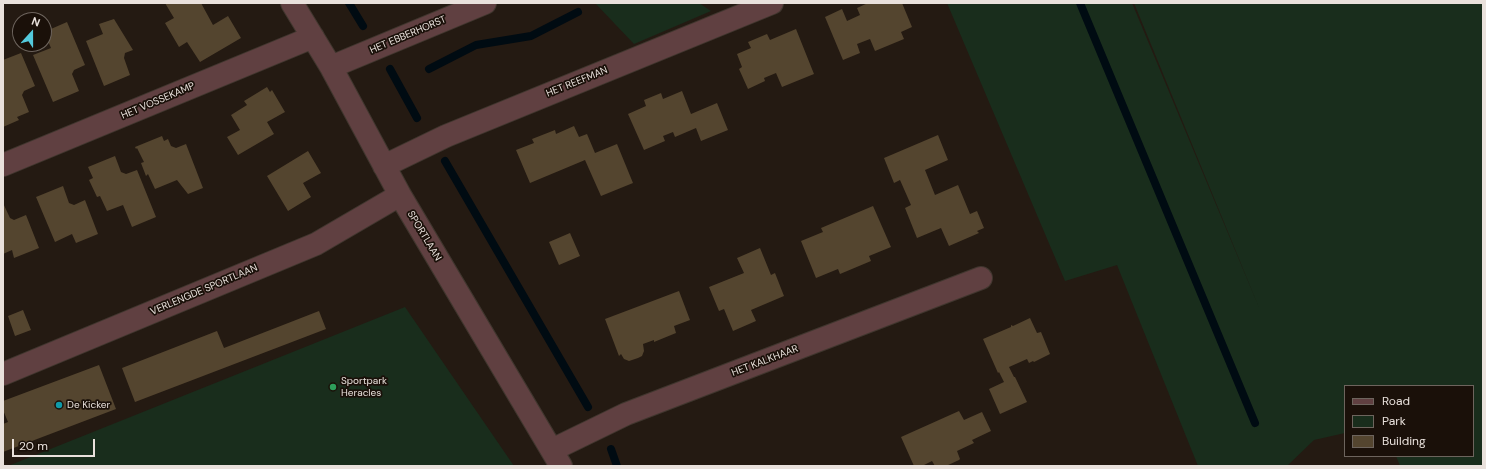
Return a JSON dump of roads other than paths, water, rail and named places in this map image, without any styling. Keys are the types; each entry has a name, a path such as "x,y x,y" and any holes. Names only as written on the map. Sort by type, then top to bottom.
{"street":[{"name":"SPORTLAAN","path":"292,3 331,67 400,195 557,458"},
{"name":"HET EBBERHORST","path":"331,67 485,3"},
{"name":"HET REEFMAN","path":"384,166 446,136 772,3"},
{"name":"HET VOSSEKAMP","path":"3,165 312,37"},
{"name":"VERLENGDE SPORTLAAN","path":"3,374 316,244 400,195"},
{"name":"HET KALKHAAR","path":"557,458 626,414 981,278"}],"waterway":[{"path":"349,3 363,26"},
{"path":"1080,3 1255,423"},
{"path":"429,69 476,45 531,36 578,12"},
{"path":"390,69 417,118"},
{"path":"445,161 588,407"},
{"path":"611,449 617,466"}],"place":[{"name":"Sportpark Heracles","path":"333,387"},
{"name":"De Kicker","path":"59,405"}]}
